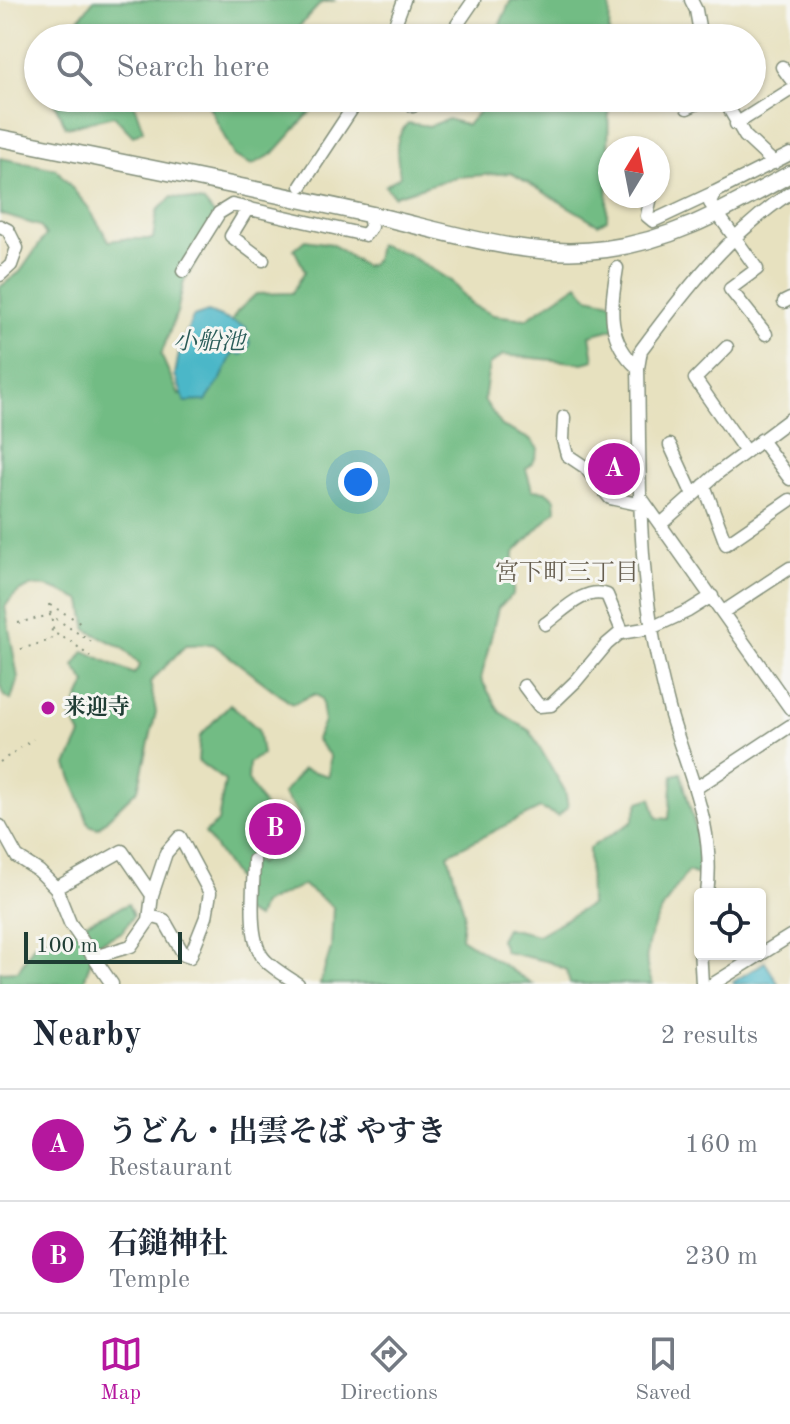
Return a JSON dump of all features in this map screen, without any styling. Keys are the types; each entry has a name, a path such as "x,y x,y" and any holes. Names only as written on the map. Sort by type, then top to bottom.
{"street":[{"path":"395,24 404,0"},
{"path":"458,24 474,0"},
{"path":"691,0 698,24"},
{"path":"766,105 790,90"},
{"path":"301,186 350,112"},
{"path":"730,112 736,124 774,163"},
{"path":"736,124 755,112"},
{"path":"0,138 369,214 486,242 531,250 572,252 606,250 668,236 717,214 790,174"},
{"path":"649,208 647,216 653,221 790,154"},
{"path":"715,192 710,203 757,269 730,289 766,334"},
{"path":"708,888 710,847 696,788 671,713 651,628 641,560 638,368 641,350 733,236 790,193"},
{"path":"183,271 219,213 232,205 365,235 371,227 369,214"},
{"path":"248,208 231,236 263,260"},
{"path":"0,226 8,230 17,248 11,265 0,275"},
{"path":"617,268 611,312 614,331 626,358 638,368"},
{"path":"727,347 695,379 746,452"},
{"path":"564,417 563,440 567,455 585,467 610,498 642,502 661,524 790,708"},
{"path":"661,524 704,485 790,419"},
{"path":"761,440 790,479"},
{"path":"670,445 693,495"},
{"path":"704,485 726,544 790,500"},
{"path":"723,612 790,568"},
{"path":"545,624 591,593 600,592 607,595 623,633"},
{"path":"524,686 539,706 551,705 607,644 623,633 651,628 712,596"},
{"path":"696,788 790,726"},
{"path":"0,826 17,857 39,871 56,888 70,923 112,984"},
{"path":"94,957 131,946 150,916 152,895 166,853 180,837 210,893 206,917 190,957 184,955 164,920 150,916"},
{"path":"56,888 122,851 152,895"},
{"path":"254,860 257,947 264,960 298,984"},
{"path":"713,984 790,936"},
{"path":"701,960 702,984"}],"path":[{"path":"83,624 49,604 54,633 72,642 90,657"},
{"path":"18,623 50,615 93,643"},
{"path":"21,649 51,640 52,626"},
{"path":"0,762 33,739"}],"green space":[{"path":"94,0 336,0 321,3 302,24 75,24"},
{"path":"511,0 610,0 609,24 500,24"},
{"path":"59,112 137,112 143,130 133,136 114,116 66,127"},
{"path":"212,112 310,112 273,154 252,165 234,156"},
{"path":"479,112 609,112 608,136 598,136 598,208 607,208 607,219 598,224 511,173 456,177 394,196 385,186 400,176 397,154 403,130 408,123 430,126 448,119 467,125"},
{"path":"0,158 56,169 88,207 109,241 153,239 157,211 172,197 204,202 220,222 184,281 177,312 161,355 179,395 198,378 237,312 256,294 292,293 305,271 294,249 305,240 332,244 365,267 375,261 378,244 407,254 451,281 472,305 493,315 526,319 578,284 588,297 612,302 616,328 590,335 594,360 583,363 503,355 489,365 484,400 502,426 531,440 538,449 534,461 526,469 532,490 545,491 555,499 556,510 514,553 513,594 498,608 481,679 500,712 530,731 565,791 568,807 558,816 540,808 448,854 464,912 461,938 533,984 320,984 331,948 333,907 303,885 262,904 257,918 234,907 242,887 205,833 218,822 225,781 198,761 200,736 230,704 258,729 262,754 249,763 248,780 268,813 253,824 244,847 259,864 299,814 283,794 303,769 329,776 330,756 316,739 324,722 322,699 315,694 292,704 213,644 186,645 150,682 156,712 138,789 98,828 89,825 67,765 81,735 71,716 86,683 74,666 84,651 134,674 140,665 123,648 87,630 82,601 50,588 31,586 13,596 5,607 18,678 11,700 4,696 0,681 0,287 20,272 46,235 40,226 0,214"},
{"path":"681,773 700,845 698,875 688,871 654,925 647,955 653,984 570,984 566,970 550,962 505,952 500,939 506,928 538,935 590,905 589,848 632,822 639,802 651,798 657,818 669,819 673,775"},
{"path":"128,904 133,916 122,932 96,944 83,984 0,984 0,972 18,971 35,943"}],"water":[{"name":"小船池","path":"208,312 246,327 250,345 242,355 233,353 206,401 185,402 175,375 180,347 193,317"},
{"path":"765,962 778,983 734,984 733,982"}],"place":[{"name":"うどん・出雲そば やすき","path":"614,469"},
{"name":"来迎寺","path":"48,708"},
{"name":"石鎚神社","path":"275,829"}],"district":[{"name":"宮下町三丁目","path":"567,574"}]}
